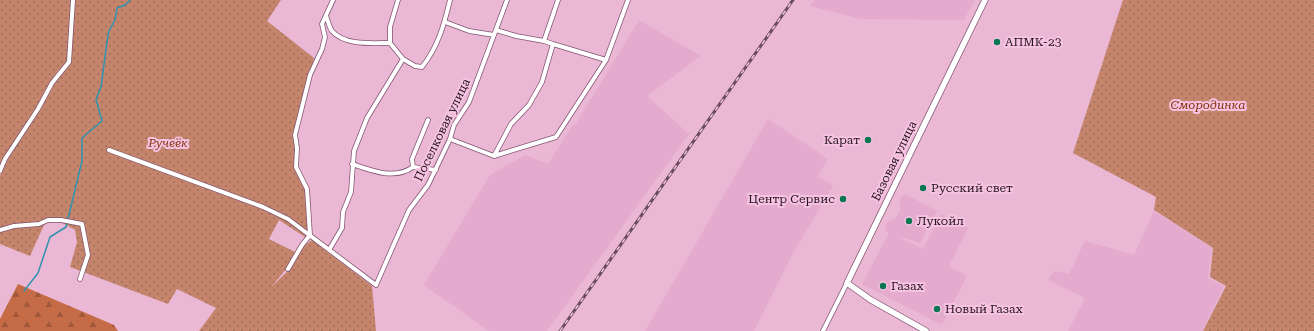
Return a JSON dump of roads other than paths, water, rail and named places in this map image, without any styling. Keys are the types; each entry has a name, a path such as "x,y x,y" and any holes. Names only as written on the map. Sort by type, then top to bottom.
{"main road":[{"name":"Базовая улица","path":"846,283 985,0"},
{"path":"846,283 871,300 926,331"}],"street":[{"path":"0,171 5,159 38,109 52,84 69,62 73,0"},
{"path":"288,269 302,245 310,235 306,189 296,167 297,148 295,135 310,75 322,49 325,37 322,24 333,0"},
{"path":"398,0 390,26 390,43 402,59 415,66 422,67 429,58 445,22 450,0"},
{"name":"Поселковая улица","path":"329,250 376,285 409,210 428,185 450,139 454,125 469,102 507,0"},
{"path":"544,41 558,0"},
{"path":"450,139 494,156 556,138 606,60 628,0"},
{"path":"326,16 331,30 340,37 357,42 390,43"},
{"path":"445,22 469,32 494,35"},
{"path":"496,30 516,36 544,41 606,60"},
{"path":"494,156 511,124 530,105 539,88 553,44"},
{"path":"109,150 263,208 288,219 329,250 342,228 343,212 351,192 354,151 367,118 402,59"},
{"path":"413,167 412,159 428,120"},
{"path":"352,164 372,172 388,174 404,174 413,167 436,170"},
{"path":"0,230 14,226 39,224 48,220 61,220 82,224 88,255 80,279"},
{"name":"Базовая улица","path":"823,331 846,283"}],"waterway":[{"path":"24,291 38,273 50,237 66,227 82,161 82,138 102,121 96,99 101,87 109,31 115,20 117,8 125,5 130,0"}],"railway":[{"path":"560,331 793,0"}],"place":[{"name":"АПМК-23","path":"997,42"},
{"name":"Карат","path":"868,140"},
{"name":"Русский свет","path":"923,188"},
{"name":"Центр Сервис","path":"843,199"},
{"name":"Лукойл","path":"909,221"},
{"name":"Газах","path":"883,286"},
{"name":"Новый Газах","path":"937,309"}],"park label":[{"name":"Смородинка","path":"1208,105"},
{"name":"Ручеёк","path":"168,143"}]}
